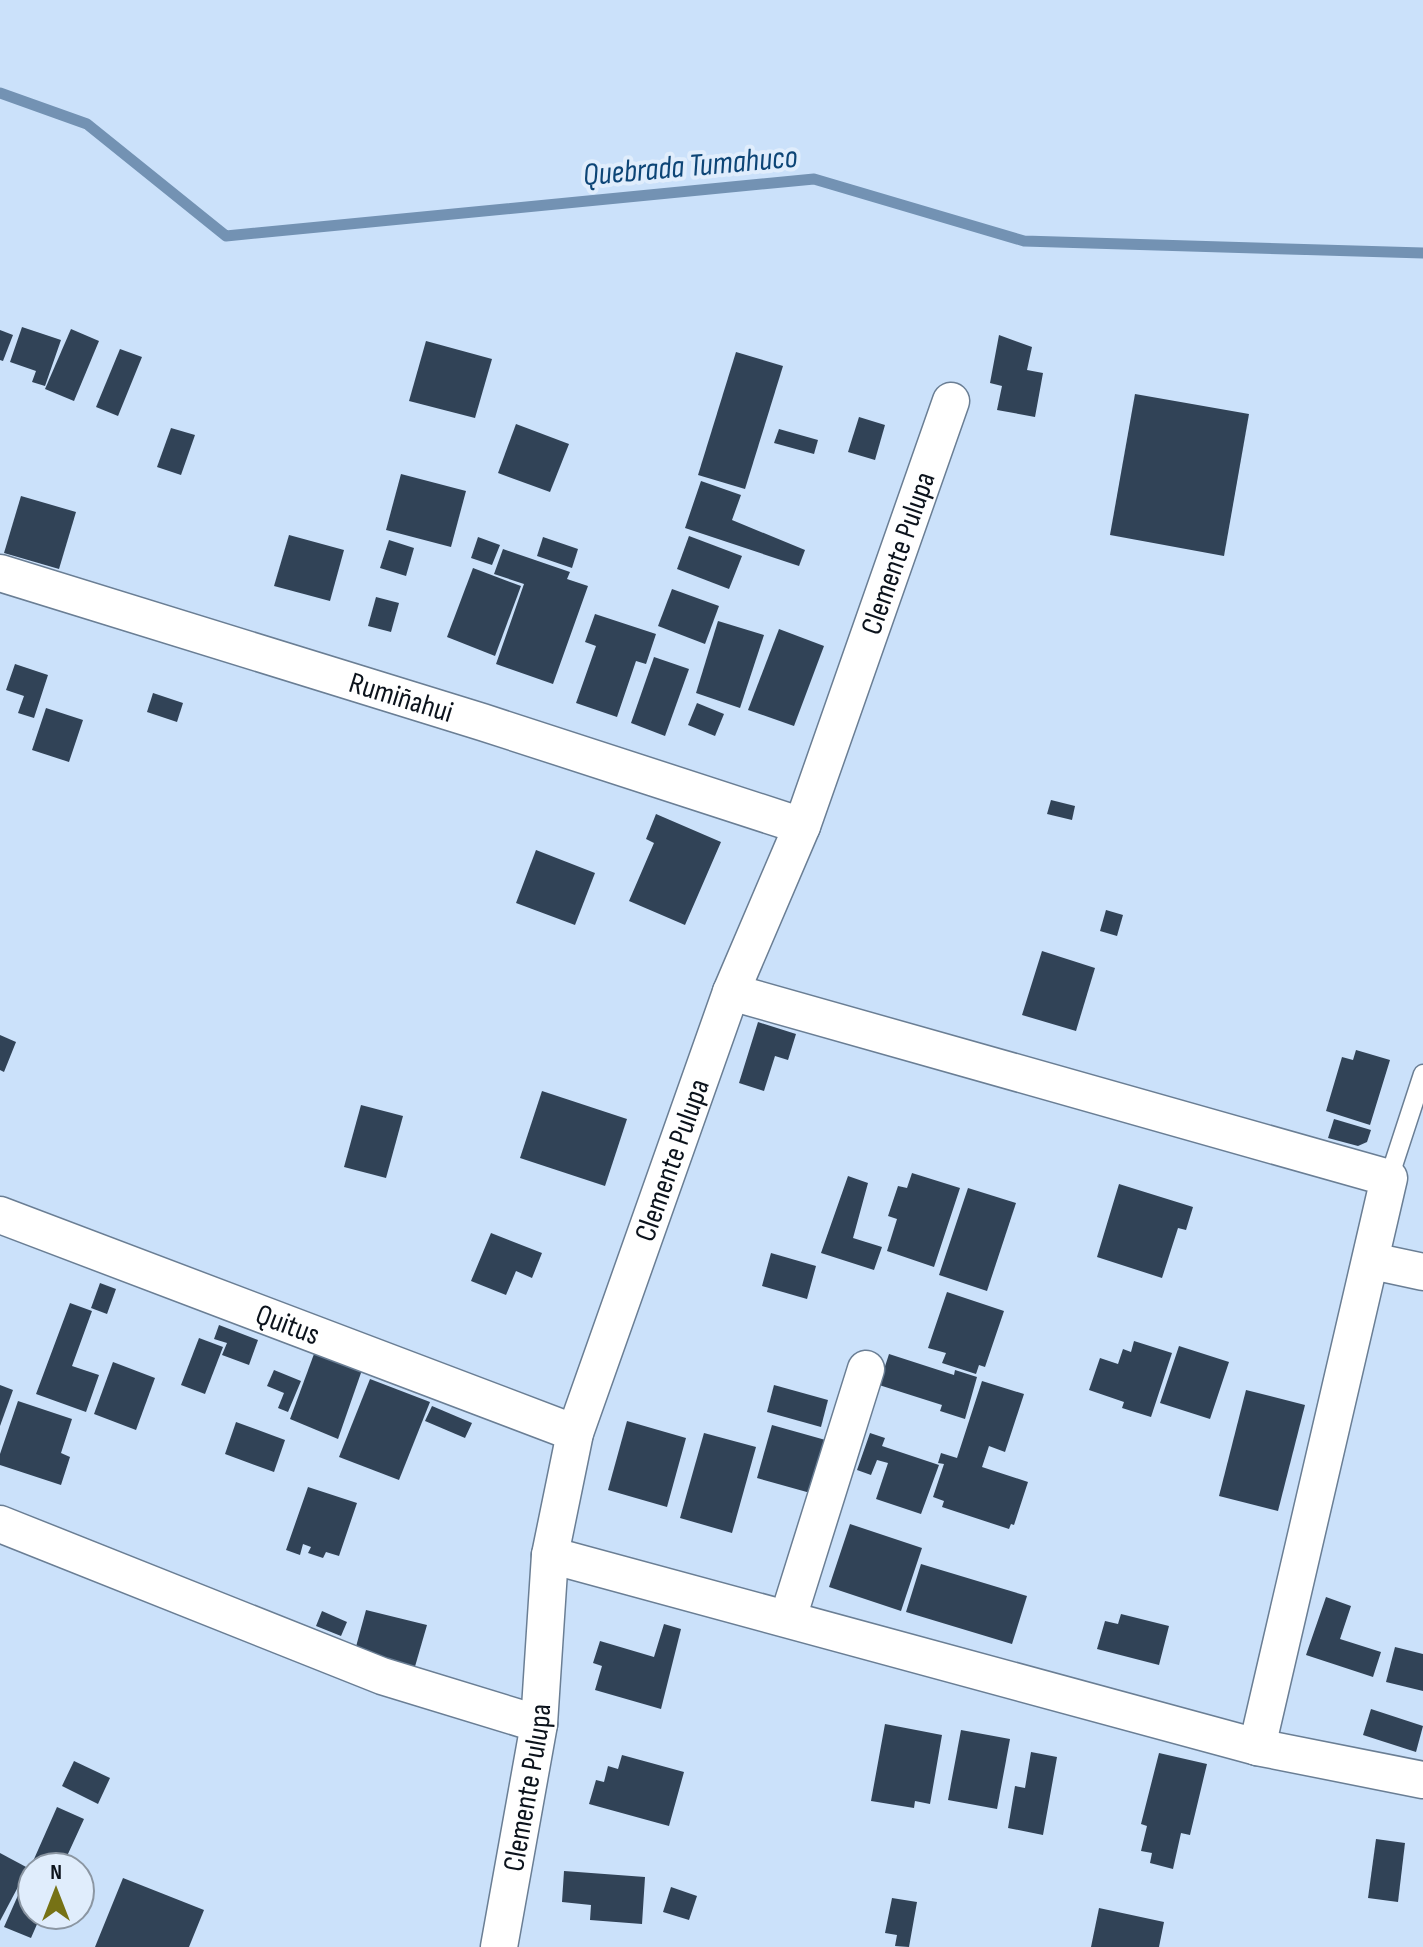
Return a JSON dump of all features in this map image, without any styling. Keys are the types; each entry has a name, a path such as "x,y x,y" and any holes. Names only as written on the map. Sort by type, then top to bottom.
{"street":[{"name":"Clemente Pulupa","path":"499,1947 539,1724 550,1555 575,1433 731,992 802,826 951,401"},
{"name":"Rumiñahui","path":"0,573 482,722 802,826"},
{"path":"731,992 1389,1178 1257,1747"},
{"name":"Quitus","path":"0,1215 575,1433"},
{"path":"1372,1261 1423,1272"},
{"path":"788,1618 866,1369"},
{"path":"0,1524 382,1676 539,1724"},
{"path":"550,1555 1257,1747 1423,1780"}],"lane":[{"path":"1389,1178 1423,1074"}],"building":[{"path":"22,327 61,340 45,386 32,382 36,371 10,362"},
{"path":"71,329 99,341 74,401 45,389"},
{"path":"0,330 13,335 3,361 0,360"},
{"path":"999,335 1032,347 1027,370 1043,373 1035,417 997,410 1002,386 990,383"},
{"path":"426,341 492,359 475,418 409,401"},
{"path":"120,349 142,357 118,416 96,407"},
{"path":"736,352 783,366 745,489 698,475"},
{"path":"1135,394 1249,414 1224,556 1110,535"},
{"path":"859,417 885,425 875,460 848,452"},
{"path":"516,424 569,444 550,492 498,473"},
{"path":"171,428 195,435 181,475 157,467"},
{"path":"779,429 818,440 814,454 774,443"},
{"path":"401,474 466,491 451,547 386,530"},
{"path":"701,481 741,495 732,520 805,550 799,566 685,528"},
{"path":"21,496 76,512 59,569 4,553"},
{"path":"289,535 344,550 330,601 274,586"},
{"path":"689,536 742,556 729,589 677,569"},
{"path":"478,537 500,545 492,565 471,558"},
{"path":"543,537 578,549 572,568 537,556"},
{"path":"389,540 414,548 406,576 380,568"},
{"path":"503,549 570,572 567,579 588,586 553,684 496,664 524,584 494,574"},
{"path":"473,568 521,586 495,656 447,637"},
{"path":"672,589 719,606 705,644 658,626"},
{"path":"376,597 399,603 391,632 368,626"},
{"path":"595,614 656,634 646,664 636,661 617,717 576,703 596,646 585,642"},
{"path":"718,621 764,635 740,708 696,693"},
{"path":"779,629 824,646 794,726 748,710"},
{"path":"654,657 689,669 665,736 631,723"},
{"path":"15,664 48,675 34,718 18,713 24,696 6,690"},
{"path":"153,693 183,703 177,722 147,712"},
{"path":"697,703 724,714 715,736 688,725"},
{"path":"46,708 83,720 69,762 32,750"},
{"path":"1051,800 1075,806 1072,820 1047,814"},
{"path":"656,814 721,842 685,925 629,901 654,843 646,839"},
{"path":"536,850 595,873 575,925 516,903"},
{"path":"1106,910 1123,915 1117,936 1100,931"},
{"path":"1042,951 1095,968 1076,1031 1022,1015"},
{"path":"758,1022 796,1034 788,1060 775,1056 764,1091 739,1083"},
{"path":"0,1035 16,1042 4,1072 0,1070"},
{"path":"1356,1050 1390,1060 1370,1125 1326,1111 1342,1057 1353,1060"},
{"path":"542,1091 627,1119 605,1186 520,1158"},
{"path":"361,1105 403,1116 386,1178 344,1167"},
{"path":"1334,1119 1371,1130 1367,1142 1358,1146 1328,1138"},
{"path":"912,1173 960,1188 934,1267 887,1251 897,1219 888,1216 898,1186 907,1188"},
{"path":"848,1176 868,1183 853,1238 882,1247 874,1270 821,1253"},
{"path":"1119,1184 1193,1207 1186,1230 1178,1228 1162,1278 1097,1257"},
{"path":"968,1188 1016,1203 987,1291 939,1275"},
{"path":"491,1233 542,1253 532,1278 516,1271 506,1295 471,1281"},
{"path":"771,1253 816,1266 807,1299 762,1286"},
{"path":"100,1283 116,1289 107,1314 91,1308"},
{"path":"947,1292 1004,1311 985,1367 979,1365 976,1374 942,1363 946,1353 928,1348"},
{"path":"70,1303 92,1311 72,1366 99,1375 86,1412 36,1394"},
{"path":"219,1325 258,1340 249,1365 222,1355 227,1343 214,1339"},
{"path":"199,1338 223,1347 205,1394 181,1385"},
{"path":"1134,1341 1172,1353 1151,1417 1122,1408 1124,1402 1089,1390 1100,1358 1118,1364 1123,1349 1131,1352"},
{"path":"1179,1346 1229,1362 1210,1419 1160,1403"},
{"path":"314,1354 362,1370 338,1439 290,1419"},
{"path":"889,1354 954,1375 955,1370 977,1377 965,1419 940,1411 942,1405 879,1385"},
{"path":"113,1362 155,1378 136,1430 94,1414"},
{"path":"274,1370 301,1381 288,1412 278,1408 284,1393 267,1386"},
{"path":"370,1379 430,1402 399,1480 339,1457"},
{"path":"982,1381 1024,1394 1005,1452 989,1446 982,1467 1028,1482 1014,1525 1011,1524 1009,1529 942,1507 944,1501 933,1497 944,1464 938,1463 941,1453 957,1458"},
{"path":"0,1385 13,1390 0,1426"},
{"path":"774,1385 828,1400 821,1427 767,1412"},
{"path":"1246,1390 1305,1405 1278,1511 1219,1496"},
{"path":"18,1401 72,1419 61,1453 70,1457 61,1485 0,1465 0,1454"},
{"path":"432,1406 472,1423 465,1438 425,1421"},
{"path":"627,1421 686,1438 667,1507 608,1490"},
{"path":"236,1422 285,1440 274,1472 225,1454"},
{"path":"772,1425 829,1441 814,1494 757,1478"},
{"path":"704,1433 756,1447 732,1533 680,1518"},
{"path":"870,1433 885,1438 882,1446 939,1465 921,1514 876,1499 888,1463 877,1460 871,1475 857,1470"},
{"path":"308,1487 357,1503 339,1556 326,1552 323,1558 308,1553 311,1547 303,1544 300,1555 286,1550"},
{"path":"850,1524 922,1548 901,1611 829,1587"},
{"path":"921,1564 1027,1596 1012,1644 906,1612"},
{"path":"1326,1597 1351,1606 1340,1639 1381,1652 1373,1677 1306,1655"},
{"path":"366,1610 427,1625 414,1670 354,1654"},
{"path":"322,1611 347,1622 341,1636 316,1626"},
{"path":"1121,1614 1169,1626 1159,1665 1097,1649 1105,1621 1118,1624"},
{"path":"664,1624 681,1629 661,1709 595,1690 602,1666 593,1663 600,1641 654,1657"},
{"path":"1395,1647 1423,1654 1423,1691 1386,1682"},
{"path":"1371,1709 1423,1726 1416,1752 1363,1735"},
{"path":"885,1724 942,1735 930,1804 915,1801 914,1808 871,1801"},
{"path":"961,1730 1010,1739 997,1809 948,1800"},
{"path":"1031,1752 1057,1757 1043,1835 1008,1828 1015,1786 1025,1788"},
{"path":"1159,1753 1207,1764 1190,1835 1181,1833 1173,1869 1150,1863 1152,1853 1141,1851 1147,1826 1141,1824"},
{"path":"622,1755 684,1772 669,1826 589,1804 596,1780 604,1782 608,1766 618,1769"},
{"path":"74,1761 110,1778 98,1804 62,1786"},
{"path":"57,1807 84,1819 69,1851 38,1851"},
{"path":"1376,1839 1405,1843 1398,1902 1368,1898"},
{"path":"0,1853 16,1862 16,1891 0,1921"},
{"path":"564,1871 645,1877 642,1924 590,1920 591,1905 562,1902"},
{"path":"123,1878 204,1910 189,1947 95,1947"},
{"path":"671,1887 697,1896 689,1920 663,1912"},
{"path":"892,1898 917,1902 909,1947 895,1946 897,1935 885,1933"},
{"path":"16,1900 16,1931 34,1931 31,1938 4,1927"},
{"path":"1099,1908 1164,1922 1159,1947 1091,1947"}],"waterway":[{"name":"Quebrada Tumahuco","path":"0,93 87,124 226,236 814,179 1024,241 1423,253"}]}
